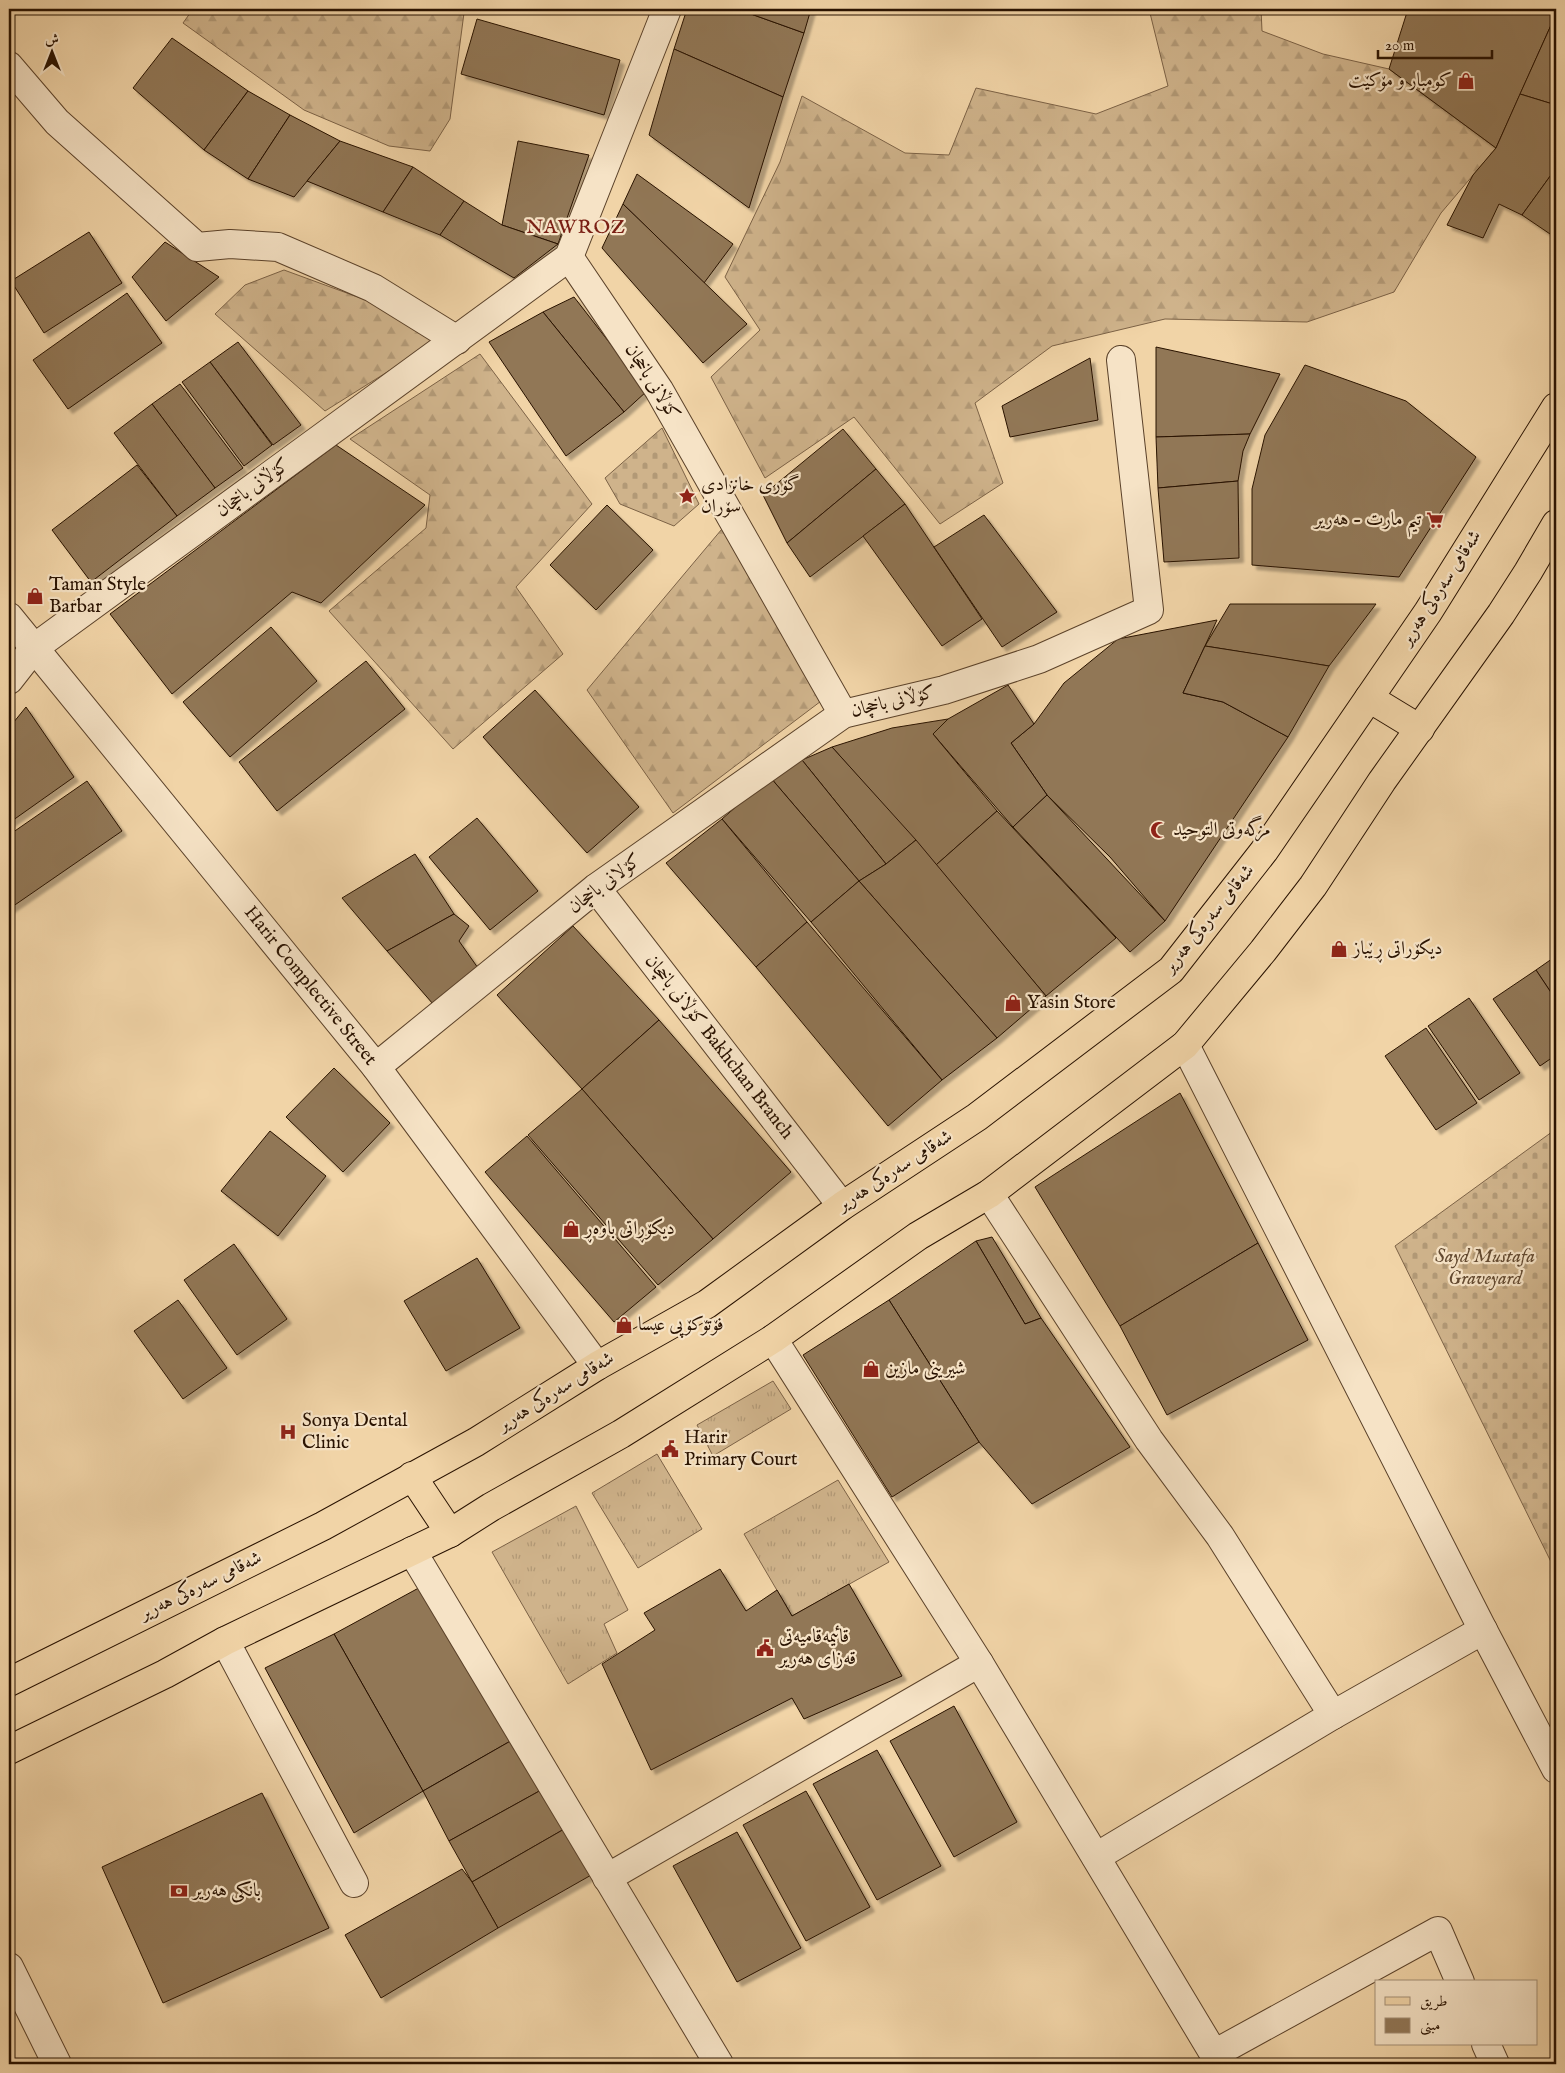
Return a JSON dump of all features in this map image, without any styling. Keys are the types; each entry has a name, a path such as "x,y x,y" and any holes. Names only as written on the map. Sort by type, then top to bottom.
{"main road":[{"name":"شەقامی سەرەکی هەریر","path":"9,1682 322,1526 476,1442 597,1366 707,1304 842,1206 977,1117 1171,970 1264,851 1428,612 1556,407"},
{"path":"9,1750 165,1674 225,1641 450,1533 490,1507 621,1434 773,1339 918,1236 989,1194 1185,1045 1263,952 1313,886 1382,781 1500,614 1528,572 1556,524"},
{"path":"1369,698 1420,729"},
{"path":"412,1476 450,1533"}],"street":[{"path":"570,258 667,9"},
{"path":"9,66 57,122 197,247 230,244 278,247 374,288 458,340"},
{"name":"کۆڵانی باخچان","path":"9,680 34,648 570,258 659,390 843,714 944,690 1039,659 1149,610 1121,360"},
{"name":"Harir Complective Street","path":"9,617 376,1067 597,1366"},
{"name":"کۆلانی باخچان","path":"376,1067 596,888 843,714"},
{"name":"کۆڵانی باخچان Bakhchan Branch","path":"596,888 842,1206"},
{"path":"1185,1045 1483,1630 1556,1769"},
{"path":"989,1194 1149,1440 1220,1536 1333,1715"},
{"path":"773,1339 979,1663 1214,2054 1438,1931 1459,1980"},
{"path":"412,1551 719,2064"},
{"path":"1096,1857 1333,1715 1483,1630"},
{"path":"225,1641 354,1883"},
{"path":"607,1878 979,1663"},
{"path":"9,1967 56,2064"},
{"path":"1487,2046 1495,2064"}],"green space":[{"path":"193,9 456,9 464,13 450,119 430,151 389,146 304,110 183,23"},
{"path":"1149,9 1261,9 1262,31 1323,54 1389,69 1496,148 1441,213 1394,292 1307,322 1165,319 1052,346 975,403 1003,483 940,524 854,417 765,478 711,377 760,330 725,277 780,162 802,96 905,153 949,155 976,88 1096,114 1168,86"},
{"path":"284,270 385,307 435,342 325,411 215,314 245,285"},
{"path":"480,354 592,504 516,587 563,654 453,749 329,611 426,528 430,495 350,439"},
{"path":"662,428 699,504 674,526 620,504 605,478"},
{"path":"732,517 837,689 673,813 587,690"},
{"name":"Sayd Mustafa Graveyard","path":"1556,1129 1556,1572 1395,1246"},
{"path":"773,1381 791,1409 713,1456 697,1425"},
{"path":"657,1454 702,1529 638,1568 592,1493"},
{"path":"838,1480 889,1562 792,1616 744,1534"},
{"path":"576,1506 628,1610 604,1624 617,1653 568,1684 492,1552"}],"building":[{"path":"687,9 737,9 804,33 783,97 674,49"},
{"path":"737,9 811,9 804,33"},
{"name":"کومبار و مۆکێت","path":"1408,9 1556,9 1556,14 1496,148 1389,69"},
{"path":"1556,14 1556,105 1520,94"},
{"path":"477,19 620,60 604,115 461,74"},
{"path":"172,38 248,91 204,150 133,88"},
{"path":"674,49 783,97 749,208 649,135"},
{"path":"248,91 290,115 248,179 204,150"},
{"path":"1520,94 1556,105 1556,168 1522,215 1499,204 1483,238 1447,225 1473,175 1496,148"},
{"path":"290,115 340,141 294,197 248,179"},
{"path":"340,141 413,167 383,212 307,181"},
{"path":"518,141 589,155 558,244 502,225"},
{"path":"413,167 464,201 440,235 383,212"},
{"path":"1556,168 1556,238 1522,215"},
{"path":"637,174 733,244 704,283 623,204"},
{"path":"464,201 502,225 558,244 514,278 440,235"},
{"path":"623,204 747,324 703,363 602,248"},
{"path":"89,232 122,283 44,333 11,281"},
{"path":"165,242 219,277 166,321 132,277"},
{"path":"127,293 162,343 68,409 33,360"},
{"path":"574,297 647,391 624,412 543,312"},
{"path":"543,312 624,412 566,456 489,342"},
{"path":"238,342 301,425 273,445 210,362"},
{"path":"1156,347 1280,374 1250,434 1156,437"},
{"path":"1090,358 1098,420 1010,437 1002,406"},
{"path":"210,362 272,445 244,466 182,382"},
{"path":"1305,365 1406,401 1476,457 1399,577 1252,565 1252,489 1265,435"},
{"path":"180,384 243,468 215,488 152,404"},
{"path":"152,404 215,488 177,516 114,433"},
{"path":"843,429 876,469 787,543 763,495"},
{"path":"1250,434 1243,451 1238,481 1158,488 1156,437"},
{"path":"336,445 425,505 321,603 292,592 172,694 110,614"},
{"path":"137,465 177,516 91,582 52,530"},
{"path":"876,469 905,504 810,577 787,543"},
{"path":"1238,481 1239,558 1164,562 1158,488"},
{"path":"905,504 982,619 942,646 863,536"},
{"path":"607,505 653,550 596,610 550,565"},
{"path":"984,515 1057,612 1002,647 934,547"},
{"path":"1230,604 1376,604 1329,666 1205,646"},
{"path":"1217,620 1183,693 1223,702 1288,737 1165,921 1110,857 1047,795 1011,743 1034,724 1064,683 1118,639"},
{"path":"271,627 317,681 230,757 183,702"},
{"path":"1205,646 1329,666 1288,737 1223,702 1183,693"},
{"path":"366,661 405,709 277,811 239,762"},
{"path":"1008,685 1034,724 1011,743 1047,795 1013,827 933,734 948,719"},
{"path":"535,690 639,807 587,853 483,737"},
{"path":"26,707 74,777 9,823 9,728"},
{"path":"948,719 933,734 997,811 936,865 832,747 892,728"},
{"path":"832,747 916,840 886,864 802,760"},
{"path":"802,760 886,864 859,881 770,777"},
{"path":"770,777 859,881 811,922 722,819"},
{"path":"87,781 122,831 9,909 9,835"},
{"path":"1047,795 1165,921 1130,952 1013,827"},
{"path":"997,811 1116,938 1046,996 936,865"},
{"path":"477,818 538,891 490,930 429,857"},
{"path":"722,819 807,922 756,967 666,863"},
{"path":"916,840 1046,996 997,1038 859,881 886,864"},
{"path":"415,854 454,914 387,951 342,898"},
{"path":"859,881 997,1038 942,1080 811,922"},
{"path":"454,914 469,926 459,941 478,968 433,1004 387,951"},
{"path":"807,922 942,1080 888,1126 756,967"},
{"path":"573,926 659,1020 582,1089 497,995"},
{"path":"1556,956 1556,1000 1536,970"},
{"path":"1536,970 1556,1000 1556,1055 1540,1066 1493,999"},
{"path":"1469,998 1520,1073 1479,1100 1428,1026"},
{"path":"659,1020 791,1172 713,1239 582,1089"},
{"path":"1426,1028 1477,1103 1436,1130 1385,1056"},
{"path":"334,1068 390,1123 343,1172 286,1117"},
{"path":"582,1089 713,1239 658,1285 528,1135"},
{"path":"1180,1093 1258,1243 1120,1326 1035,1187"},
{"path":"270,1131 326,1176 278,1236 221,1191"},
{"name":"دیکۆڕاتی باوەڕ","path":"527,1136 656,1287 614,1322 485,1172"},
{"path":"992,1237 1041,1318 1025,1324 976,1241"},
{"path":"976,1241 1025,1324 1041,1318 1130,1447 1032,1504 979,1442 889,1300"},
{"path":"1258,1243 1308,1340 1167,1415 1120,1326"},
{"path":"234,1244 287,1319 237,1355 184,1280"},
{"path":"477,1258 520,1328 446,1371 404,1301"},
{"path":"178,1300 227,1368 183,1399 134,1331"},
{"path":"889,1300 979,1442 892,1497 803,1355"},
{"path":"720,1569 746,1611 777,1590 792,1616 849,1584 902,1676 804,1719 792,1698 651,1770 602,1664 655,1630 644,1613"},
{"path":"426,1584 514,1739 423,1791 334,1634"},
{"path":"334,1634 423,1791 354,1833 265,1668"},
{"path":"954,1706 1017,1822 954,1857 890,1741"},
{"path":"514,1739 543,1789 449,1841 423,1791"},
{"path":"877,1750 941,1866 877,1900 813,1784"},
{"path":"543,1789 566,1828 472,1882 449,1841"},
{"path":"806,1791 870,1907 806,1941 743,1825"},
{"path":"262,1793 329,1928 163,2003 102,1867"},
{"path":"566,1828 593,1874 498,1928 472,1882"},
{"path":"737,1832 801,1948 737,1982 673,1866"},
{"path":"462,1869 472,1882 498,1928 381,1998 345,1935"}],"place":[{"name":"کومبار و مۆکێت","path":"1466,81"},
{"name":"گۆری خانزادی سۆران","path":"687,496"},
{"name":"تیم مارت - هەریر","path":"1435,520"},
{"name":"Taman Style Barbar","path":"35,596"},
{"name":"مزگەوتی التوحید","path":"1159,830"},
{"name":"دیکۆراتی ڕێباز","path":"1339,949"},
{"name":"Yasin Store","path":"1013,1003"},
{"name":"دیکۆڕاتی باوەڕ","path":"571,1229"},
{"name":"فۆتۆکۆپی عیسا","path":"624,1325"},
{"name":"شیرینی مازین","path":"871,1369"},
{"name":"Sonya Dental Clinic","path":"288,1432"},
{"name":"Harir Primary Court","path":"670,1449"},
{"name":"قائیمەقامیەتی قەزای هەریر","path":"765,1648"},
{"name":"بانکی هەریر","path":"179,1891"}],"district":[{"name":"NAWROZ","path":"576,227"}]}
